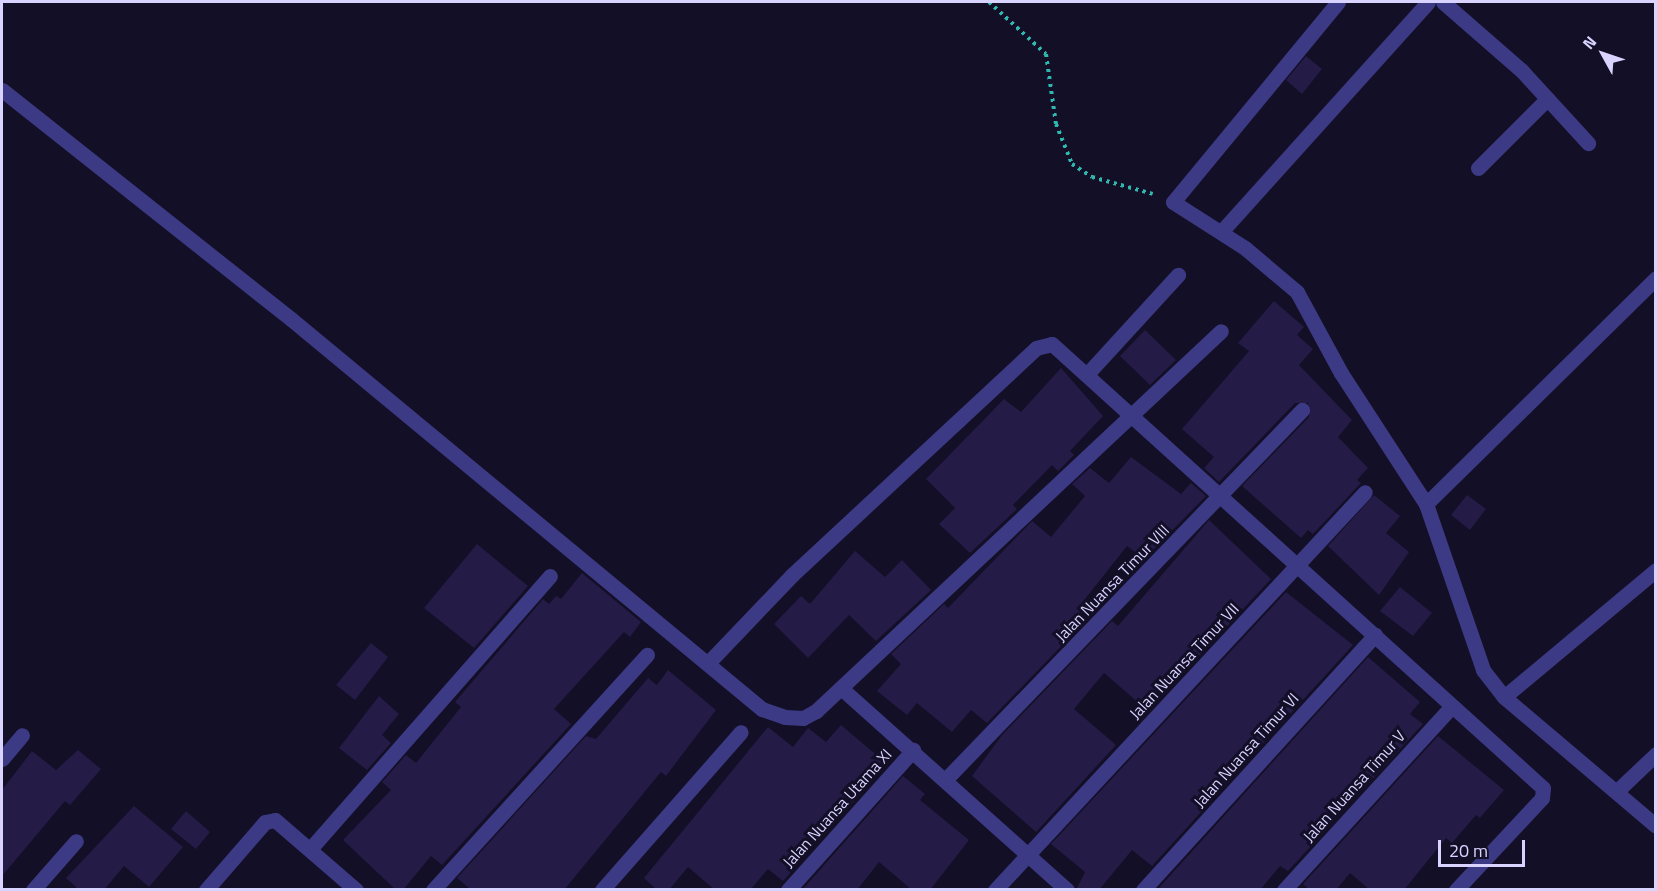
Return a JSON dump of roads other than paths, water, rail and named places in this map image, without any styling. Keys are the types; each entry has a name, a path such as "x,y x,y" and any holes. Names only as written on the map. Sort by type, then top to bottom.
{"street":[{"path":"1338,2 1173,202 1221,232 1297,292 1341,373 1426,504 1477,660 1504,697 1656,826"},
{"path":"1221,232 1428,2"},
{"path":"1443,2 1547,99 1588,142"},
{"path":"2,90 291,319 762,709 785,717 810,715 841,688 1221,331"},
{"path":"1478,168 1547,99"},
{"path":"1089,372 1178,275"},
{"path":"1426,504 1656,278"},
{"path":"708,663 792,575 1036,348 1052,344 1089,372 1221,497 1375,635 1451,707 1537,782 1542,798 1456,890"},
{"name":"Jalan Nuansa Timur VIII","path":"945,779 1221,497 1302,410"},
{"name":"Jalan Nuansa Timur VII","path":"994,890 1365,492"},
{"path":"1504,697 1656,570"},
{"path":"311,848 550,576"},
{"name":"Jalan Nuansa Timur VI","path":"1143,890 1375,635"},
{"path":"433,890 647,655"},
{"path":"841,688 1067,890"},
{"name":"Jalan Nuansa Timur V","path":"1284,890 1451,707"},
{"path":"602,890 741,732"},
{"path":"2,759 22,735"},
{"name":"Jalan Nuansa Utama XI","path":"788,890 913,750"},
{"path":"1617,791 1656,754"},
{"path":"206,890 265,822 283,825 356,890"},
{"path":"33,890 76,841"}]}
